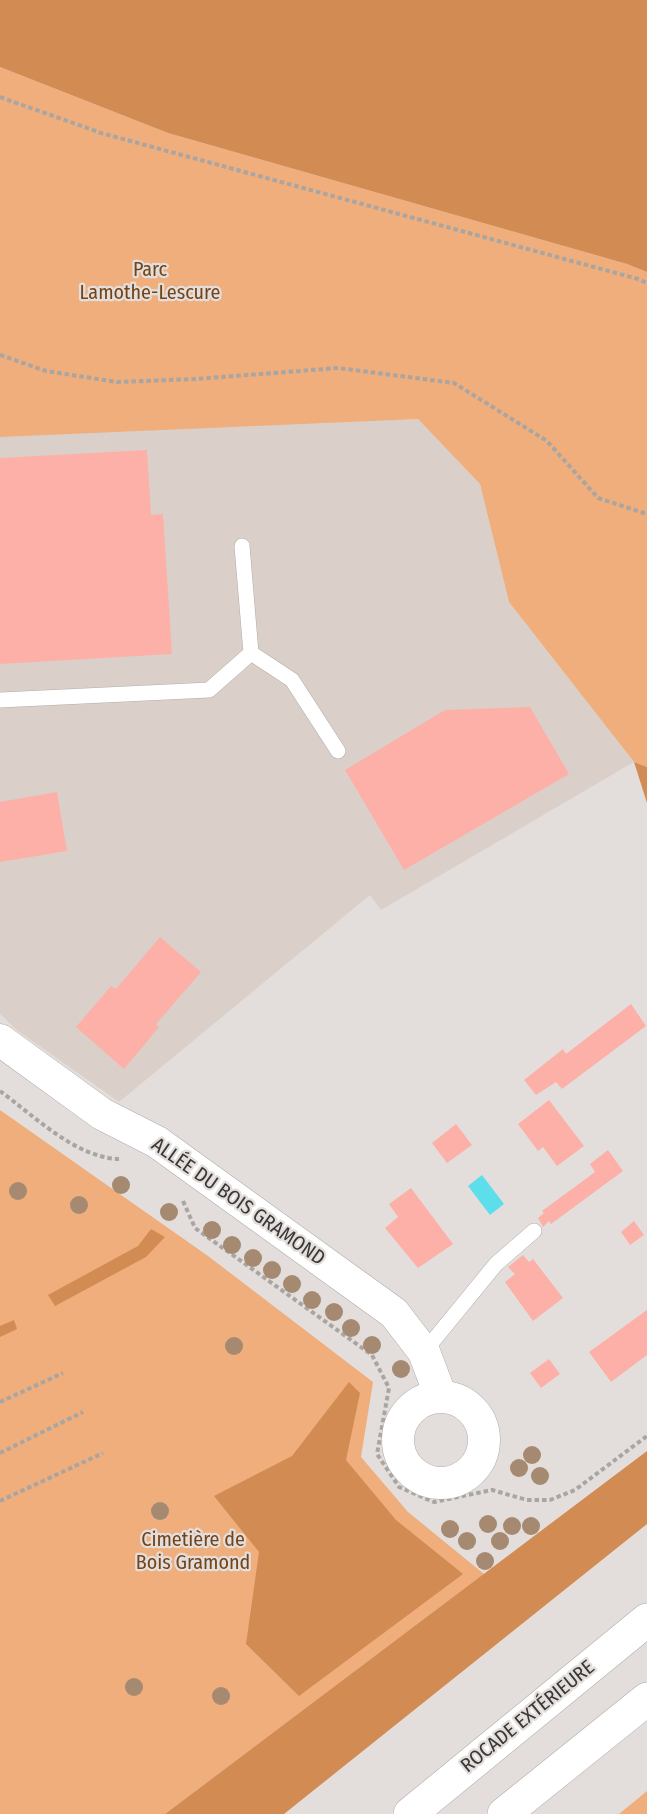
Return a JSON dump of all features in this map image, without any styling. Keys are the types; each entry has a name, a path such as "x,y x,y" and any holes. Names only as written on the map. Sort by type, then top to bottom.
{"highway":[{"name":"ROCADE EXTÉRIEURE","path":"410,1814 647,1620"},
{"path":"504,1814 647,1698"}],"street":[{"name":"ALLÉE DU BOIS GRAMOND","path":"0,1040 102,1114 157,1142 394,1313 424,1352 441,1397"}],"lane":[{"path":"242,546 251,653"},
{"path":"0,700 209,690 251,653"},
{"path":"251,653 292,680 338,751"},
{"path":"424,1352 496,1264 534,1231"}],"path":[{"path":"0,98 101,133 627,276 647,284"},
{"path":"0,355 46,370 117,382 196,379 338,368 454,383 547,441 598,498 647,514"},
{"path":"0,1091 72,1144 105,1158 126,1159"},
{"path":"182,1197 195,1228 372,1355 389,1388 377,1454 399,1487 434,1502 492,1490 527,1500 550,1500 575,1490 647,1436"},
{"path":"0,1402 63,1372"},
{"path":"0,1453 83,1412"},
{"path":"0,1501 103,1453"}],"shaded area":[{"path":"0,0 647,0 647,272 627,264 168,133 0,67"},
{"path":"418,419 480,484 509,602 634,762 381,910 370,895 119,1102 18,1031 0,1014 0,435"},
{"path":"634,762 647,767 647,803"},
{"path":"151,1229 165,1237 146,1257 55,1306 48,1295 138,1246"},
{"path":"14,1320 17,1329 0,1337 0,1326"},
{"path":"349,1382 360,1393 346,1460 396,1520 463,1574 299,1696 246,1644 259,1552 214,1496 292,1456"},
{"path":"647,1451 647,1524 284,1814 165,1814"}],"green space":[{"name":"Parc Lamothe-Lescure","path":"0,67 168,133 627,264 647,272 647,767 634,762 509,602 480,484 418,419 0,437"},
{"name":"Cimetière de Bois Gramond","path":"0,1110 208,1256 373,1382 361,1457 408,1512 484,1574 165,1814 0,1814"},
{"path":"647,1791 647,1814 619,1814"}],"water":[{"path":"482,1175 504,1204 490,1215 468,1186"}],"building":[{"path":"147,450 151,515 163,514 172,654 0,664 0,458"},
{"path":"530,707 569,774 404,870 345,770 445,710"},
{"path":"57,792 67,851 0,862 0,802"},
{"path":"160,937 201,972 156,1024 159,1027 124,1069 76,1027 111,986 116,989"},
{"path":"631,1004 646,1026 562,1089 556,1082 536,1095 524,1080 563,1049 566,1054"},
{"path":"549,1100 584,1146 557,1166 543,1147 538,1151 518,1124"},
{"path":"456,1124 472,1145 447,1163 432,1143"},
{"path":"608,1150 623,1171 551,1224 549,1221 543,1227 538,1218 544,1213 542,1211 595,1172 590,1164"},
{"path":"411,1188 453,1244 418,1268 385,1228 398,1217 389,1204"},
{"path":"634,1221 644,1235 630,1245 621,1232"},
{"path":"523,1255 529,1262 533,1259 563,1298 533,1321 505,1282 515,1274 508,1267"},
{"path":"647,1310 647,1355 611,1382 589,1352"},
{"path":"549,1359 560,1374 541,1388 530,1373"}]}
